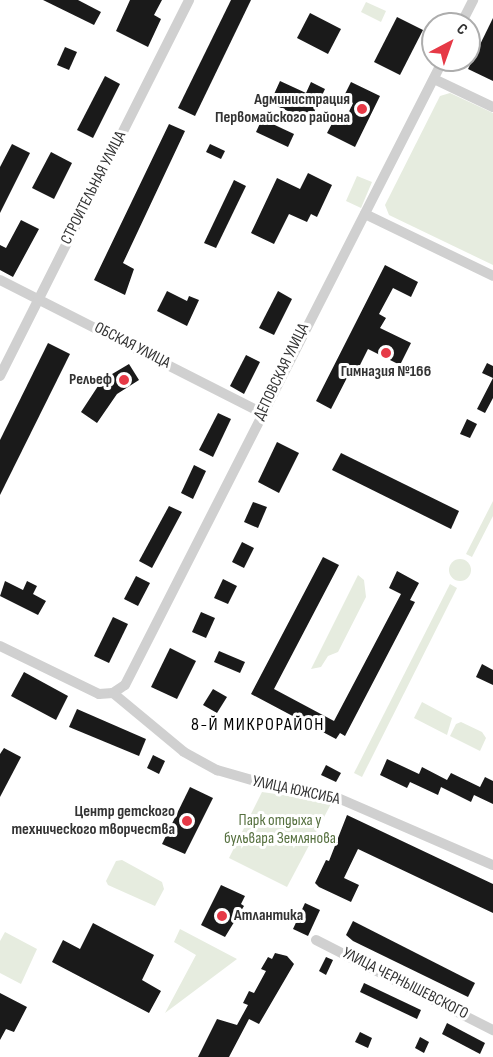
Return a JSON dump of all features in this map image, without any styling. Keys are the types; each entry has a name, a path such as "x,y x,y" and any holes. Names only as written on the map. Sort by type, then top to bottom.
{"street":[{"name":"СТРОИТЕЛЬНАЯ УЛИЦА","path":"0,376 189,0"},
{"name":"ДЕПОВСКАЯ УЛИЦА","path":"113,693 125,685 262,412 437,72"},
{"path":"434,79 493,107"},
{"path":"365,214 493,276"},
{"name":"ОБСКАЯ УЛИЦА","path":"0,280 262,412"},
{"path":"0,646 81,688 99,694 113,693"},
{"name":"УЛИЦА ЮЖСИБА","path":"113,693 176,746 217,770 269,785 331,795 493,865"},
{"name":"УЛИЦА ЧЕРНЫШЕВСКОГО","path":"316,940 493,1030"}],"green space":[{"path":"366,2 386,11 381,22 361,12"},
{"path":"450,93 493,113 493,265 389,215 385,205 440,96"},
{"path":"357,176 372,182 361,208 346,201"},
{"path":"493,501 493,516 472,557 466,554"},
{"path":"460,559 468,562 471,570 468,578 460,581 452,578 449,570 452,562"},
{"path":"358,575 364,580 366,597 338,652 328,656 321,667 311,669"},
{"path":"450,584 457,588 362,777 354,773"},
{"path":"422,702 452,718 447,735 414,718"},
{"path":"461,722 482,732 486,738 480,751 450,736 456,724"},
{"name":"Парк отдыха у бульвара Землянова","path":"262,792 332,802 287,887 229,858"},
{"path":"122,860 162,882 164,889 155,906 108,885 106,881 116,861"},
{"path":"180,929 237,959 165,1013 196,955 174,942"},
{"path":"5,932 37,949 21,984 0,973 0,941"}],"building":[{"path":"43,0 78,0 101,12 94,25"},
{"path":"130,0 162,0 154,15 161,19 148,47 116,31"},
{"path":"231,0 251,0 195,116 178,108"},
{"path":"310,13 341,29 328,54 297,38"},
{"path":"397,17 421,29 421,34 400,75 374,62"},
{"path":"493,18 493,81 474,72 481,72 481,42"},
{"path":"65,47 77,52 69,70 57,65"},
{"path":"105,76 120,84 93,138 77,130"},
{"path":"280,81 306,93 311,82 325,89 310,121 270,103"},
{"name":"Администрация Первомайского района","path":"351,82 380,96 355,147 327,133 336,116 345,120 353,103 343,98"},
{"path":"262,119 294,134 288,147 256,132"},
{"path":"169,124 185,131 123,263 134,269 125,295 94,280"},
{"path":"12,144 30,153 0,213 0,167"},
{"path":"210,144 225,151 221,159 206,152"},
{"path":"51,152 72,163 54,199 32,188"},
{"path":"308,173 332,185 317,217 311,214 307,222 289,214 274,244 251,233 277,178 300,189"},
{"path":"234,180 246,186 216,248 204,243"},
{"path":"21,220 39,229 13,277 0,270 0,245 6,248"},
{"path":"385,265 418,282 411,297 393,288 379,314 386,318 380,328 411,343 400,365 368,349 358,369 353,366 331,409 316,401"},
{"path":"167,291 187,301 189,296 199,300 187,326 157,311"},
{"path":"278,291 292,299 274,335 259,328"},
{"path":"48,343 70,354 0,495 0,440"},
{"path":"246,355 260,362 244,394 230,386"},
{"path":"487,363 493,366 493,378 482,373"},
{"path":"129,364 139,380 117,394 97,423 81,412 102,380"},
{"path":"493,378 493,398 485,413 477,409"},
{"path":"218,413 231,419 213,457 199,450"},
{"path":"467,419 477,424 470,438 460,434"},
{"path":"277,442 299,453 279,493 258,482"},
{"path":"341,453 459,511 451,529 332,470"},
{"path":"194,465 206,471 193,499 181,493"},
{"path":"253,502 267,507 258,528 244,522"},
{"path":"169,506 182,512 152,568 139,561"},
{"path":"242,542 254,548 244,568 232,562"},
{"path":"323,557 339,565 274,689 334,721 401,594 389,588 397,571 419,583 410,600 415,602 345,736 340,733 336,739 251,694"},
{"path":"136,576 150,583 138,606 124,599"},
{"path":"223,579 237,586 228,604 214,598"},
{"path":"5,581 23,590 27,581 37,586 33,594 46,601 38,615 0,596"},
{"path":"201,612 215,618 206,638 192,632"},
{"path":"113,617 128,624 109,663 94,656"},
{"path":"170,648 196,661 177,699 151,687"},
{"path":"219,651 245,662 240,673 214,662"},
{"path":"482,664 493,670 493,685 476,677"},
{"path":"24,672 68,696 56,720 11,696"},
{"path":"213,689 227,697 217,713 203,705"},
{"path":"77,709 146,739 139,756 69,727"},
{"path":"4,748 21,757 0,797 0,754"},
{"path":"153,755 165,761 159,774 147,768"},
{"path":"387,759 419,774 422,767 447,780 451,773 480,787 485,777 493,781 493,804 474,795 471,802 441,787 438,795 410,782 407,788 380,775"},
{"path":"326,765 341,773 336,782 321,775"},
{"name":"Центр детского технического творчества","path":"190,787 213,798 185,854 162,844"},
{"path":"347,815 493,884 493,913 358,849 344,878 359,885 351,902 319,887 315,883 326,860 329,861"},
{"name":"Атлантика","path":"221,885 245,896 241,904 244,906 225,937 201,925"},
{"path":"305,903 320,910 308,936 293,929"},
{"path":"353,921 475,983 468,997 353,941 346,935"},
{"path":"93,923 154,955 142,980 161,991 149,1013 52,962 63,940 80,949"},
{"path":"275,953 287,956 294,964 259,1024 249,1019 229,1057 198,1057 217,1019 237,1025 248,1005 243,1003 249,991 254,993 266,971 261,969 268,957 272,959"},
{"path":"326,957 333,960 326,975 319,971"},
{"path":"364,983 421,1010 417,1019 360,992"},
{"path":"0,993 27,1007 14,1032 6,1029 0,1040"},
{"path":"447,1023 485,1043 480,1054 442,1034"},
{"path":"360,1032 372,1038 368,1048 355,1042"},
{"path":"420,1037 429,1042 424,1053 415,1048"}],"place":[{"name":"Администрация Первомайского района","path":"362,109"},
{"name":"Гимназия №166","path":"386,353"},
{"name":"Рельеф","path":"124,380"},
{"name":"Центр детского технического творчества","path":"187,821"},
{"name":"Атлантика","path":"222,916"}],"district":[{"name":"8-Й МИКРОРАЙОН","path":"258,725"}]}
